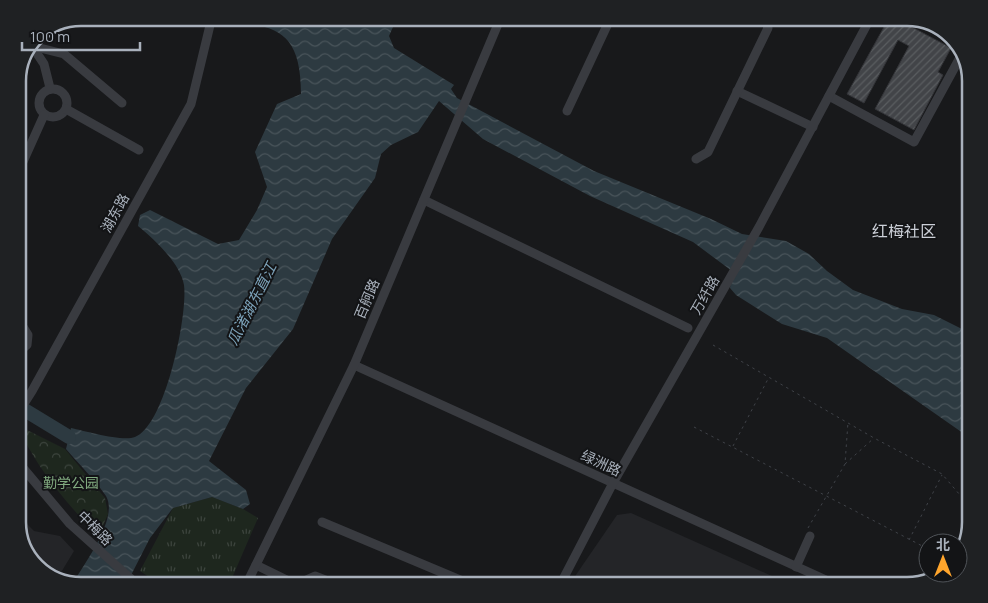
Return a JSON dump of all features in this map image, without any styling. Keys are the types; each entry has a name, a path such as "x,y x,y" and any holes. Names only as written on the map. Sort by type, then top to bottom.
{"street":[{"name":"湖东路","path":"26,400 191,104 210,26"},
{"name":"百舸路","path":"250,577 354,365 498,26"},
{"path":"566,111 607,26"},
{"path":"696,159 708,152 768,28 767,26"},
{"name":"万纤路","path":"565,577 613,483 759,227 867,26"},
{"path":"38,48 64,54 122,103"},
{"path":"36,52 44,64 50,88"},
{"path":"829,96 914,142 958,61"},
{"path":"50,88 60,90 67,98 66,109 57,117 44,115 38,106 40,95 50,88"},
{"path":"737,91 812,126"},
{"path":"66,109 140,150"},
{"path":"26,155 44,115"},
{"path":"424,200 688,328"},
{"path":"26,332 28,335 26,346"},
{"name":"绿洲路","path":"354,365 818,577"},
{"name":"中梅路","path":"26,472 70,524 128,577"},
{"path":"322,522 451,577"},
{"path":"796,567 809,532"},
{"path":"256,565 279,577"}],"path":[{"path":"713,345 768,378 848,421 874,438 942,474 962,496"},
{"path":"733,447 768,378"},
{"path":"845,464 848,421"},
{"path":"694,427 918,545"},
{"path":"809,532 825,497 845,464 874,438"},
{"path":"909,540 942,474"}],"shaded area":[{"path":"631,513 774,577 574,577 617,515"},
{"path":"26,523 34,531 60,536 74,551 60,573 42,561 29,539"}],"green space":[{"name":"勤学公园","path":"27,430 65,449 105,498 108,514 98,537 38,464 26,443"},
{"path":"212,497 243,509 258,518 232,577 149,577 140,571 173,508"}],"water":[{"name":"瓜渚湖东直江","path":"259,26 393,26 389,36 394,48 454,85 451,89 457,98 594,171 711,219 742,234 786,241 809,254 827,271 853,290 902,309 934,315 962,329 962,432 827,338 782,324 736,295 730,288 732,271 693,242 590,196 483,139 439,101 418,132 391,145 381,154 375,178 332,239 293,329 246,388 209,461 246,490 250,504 243,509 212,497 173,508 150,538 130,577 77,576 92,553 104,528 109,505 102,490 66,449 71,428 104,436 122,438 135,437 146,429 156,413 165,392 182,320 184,285 182,277 166,252 138,226 140,215 150,210 218,244 239,240 257,210 267,187 255,152 277,104 301,94 295,53 287,40 277,32"}],"building":[{"path":"885,26 911,27 951,49 938,72 943,75 914,130 875,109 909,46 898,40 864,103 847,94"}],"waterway":[{"path":"26,411 69,437"}],"district":[{"name":"红梅社区","path":"904,231"}]}
